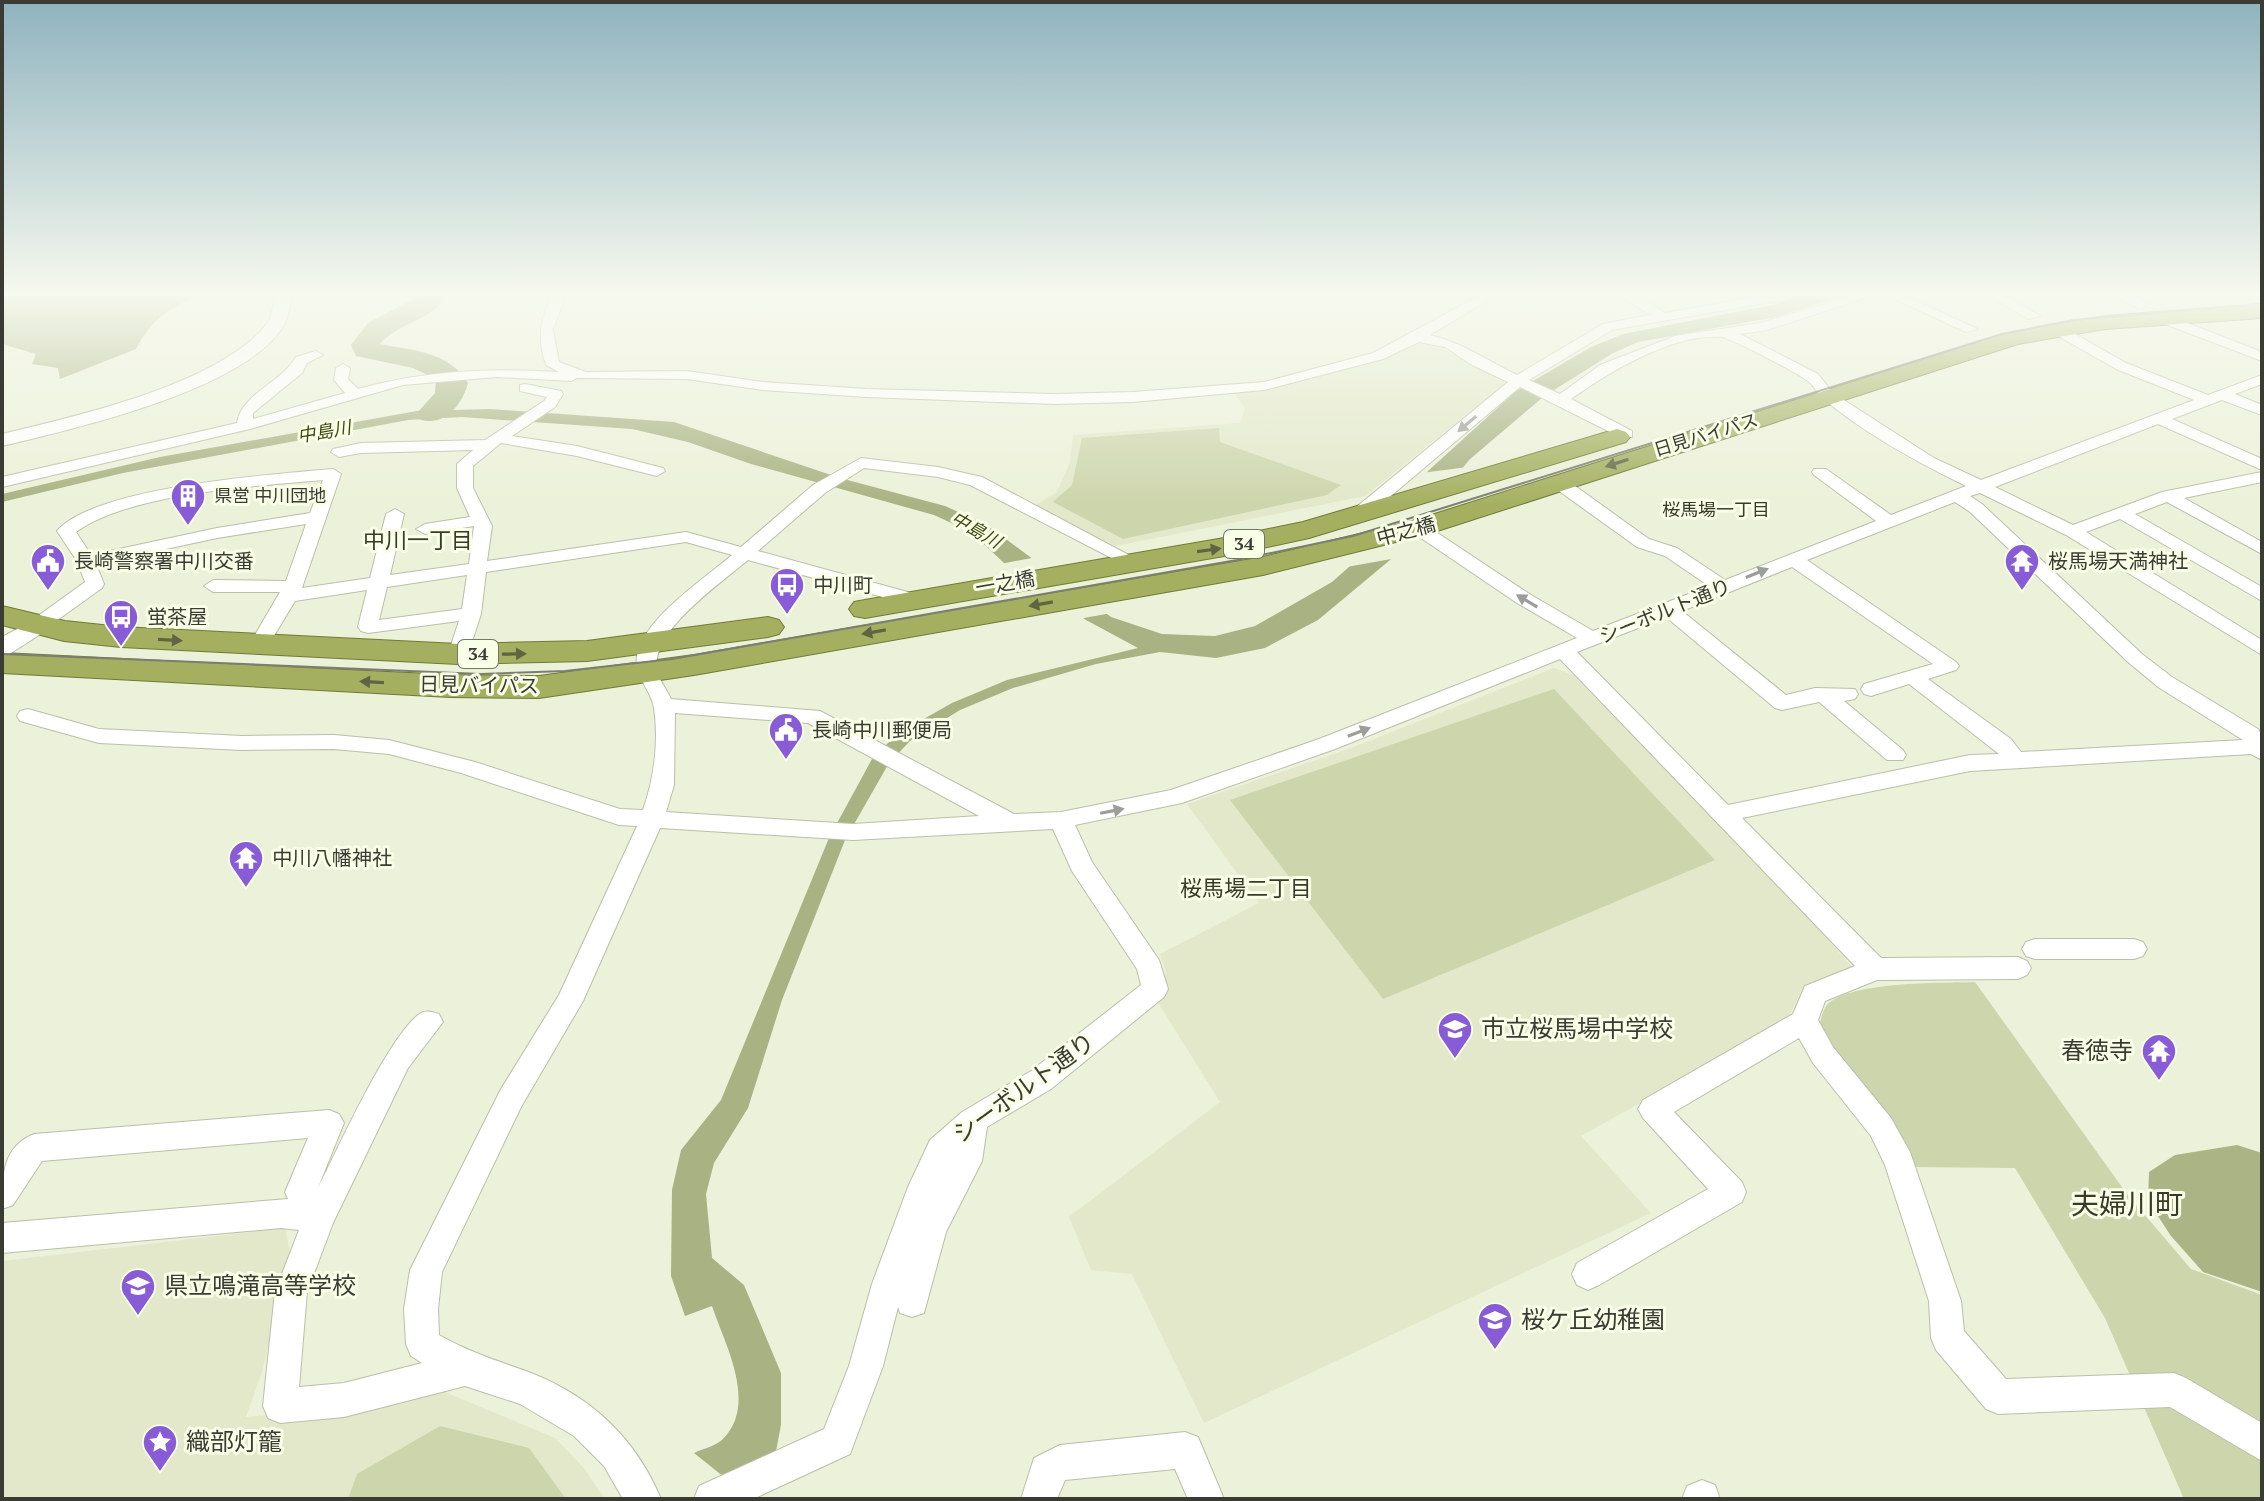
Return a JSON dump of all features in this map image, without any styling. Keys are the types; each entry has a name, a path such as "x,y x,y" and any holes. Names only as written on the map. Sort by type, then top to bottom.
{"highway":[{"name":"日見バイパス","path":"1478,495 1558,482 1820,387 1904,366"},
{"name":"日見バイパス","path":"1785,386 1820,387 1840,368"},
{"name":"日見バイパス","path":"1478,495 1652,426"},
{"name":"中之橋","path":"1354,518 1478,495"},
{"name":"中之橋","path":"1118,591 1331,551 1418,528 1478,495"},
{"name":"34","path":"1131,561 1230,546 1354,518"},
{"name":"一之橋","path":"915,600 1131,561"},
{"name":"一之橋","path":"951,619 1118,591"},
{"name":"日見バイパス","path":"7,660 450,686 539,687 649,658 915,600"},
{"name":"日見バイパス","path":"2,615 38,625 121,637 458,654 649,658 951,619"}],"street":[{"path":"2,440 113,412 207,375 222,366"},
{"path":"244,426 246,411 299,366"},
{"path":"556,366 579,375 687,375 763,386 866,393 1054,399 1133,397 1264,386 1340,366"},
{"path":"641,375 644,366"},
{"path":"1486,366 1626,434"},
{"path":"1354,518 1519,380 1542,366"},
{"path":"1561,400 1611,366"},
{"path":"1784,366 1928,461 2072,531 2262,649"},
{"path":"2121,366 2262,410"},
{"path":"343,368 341,380 354,394"},
{"path":"2,482 244,426 402,381 497,373 573,378 579,375"},
{"path":"454,375 484,387 552,391 556,394 550,404 492,442 465,464 465,488 481,520 471,614 458,654"},
{"name":"シーボルト通り","path":"28,716 99,736 242,743 334,742 389,747 467,767 619,817 853,832 1061,820 1195,790 1327,744 1956,495 2262,379"},
{"path":"2159,419 2262,465"},
{"path":"339,452 361,448 492,442 577,451 657,471"},
{"path":"640,1491 617,1453 586,1424 529,1390 465,1369 423,1344 421,1309 426,1270 511,1098 570,1001 652,819 663,785 664,705 649,658 665,622 819,489 861,463 938,472 976,481 1131,561"},
{"path":"1820,472 1889,522"},
{"path":"7,660 38,625 95,584 86,561 66,536 66,531 76,521 106,510 228,484 333,474 320,517 290,592 259,645"},
{"path":"2072,531 2168,496 2262,477"},
{"path":"1558,482 1643,543 1671,552 1723,587"},
{"path":"1956,495 1976,508 2135,658 2165,682 2250,734 2260,749"},
{"path":"2168,496 2262,549"},
{"path":"2120,512 2262,595"},
{"path":"395,514 368,627 471,614"},
{"path":"86,561 217,533 320,517"},
{"path":"425,529 481,520"},
{"path":"1418,528 1524,599 1594,640"},
{"path":"213,586 290,592 379,584 686,537 915,600"},
{"path":"1793,559 1949,666 1871,689"},
{"path":"1669,610 1782,703 1815,695 1838,695 1895,755"},
{"path":"1565,652 1875,969"},
{"path":"1914,678 2003,744 2015,760"},
{"path":"664,705 812,716 1007,821"},
{"path":"1722,814 1970,763 2260,749"},
{"name":"シーボルト通り","path":"712,1499 837,1441 866,1366 888,1284 923,1187 941,1150 972,1121 1041,1080 1155,989 1150,967 1081,865 1061,820"},
{"path":"1588,1274 1731,1192 1653,1109 1804,1021 1814,994 1875,969 2134,949"},
{"path":"1804,1021 1823,1055 1881,1127 1899,1162 1945,1301 1948,1338 1998,1397 2174,1390 2262,1443"},
{"path":"429,1022 398,1060 319,1218 291,1292 280,1406 344,1400 465,1369"},
{"path":"912,1301 933,1225 972,1152 975,1135 972,1121"},
{"path":"2,1195 34,1148 329,1123 300,1192 319,1218"},
{"path":"2,1238 281,1213 319,1218"},
{"path":"1039,1499 1047,1471 1060,1463 1185,1450 1206,1499"}],"shaded area":[{"path":"45,366 93,366 60,379 58,368"},
{"path":"1356,366 1475,366 1506,383 1365,496 1116,546 1033,507 1057,492 1070,462 1073,435 1240,423 1245,408 1234,393"},
{"path":"1219,428 1220,442 1341,485 1327,495 1123,539 1053,502 1072,485 1082,438"},
{"name":"市立桜馬場中学校","path":"1554,668 1573,675 1773,878 1852,967 1804,986 1786,1022 1581,1136 1651,1213 1204,1423 1132,1274 1091,1270 1069,1217 1220,1102 1154,996 1166,972 1160,954 1259,903 1187,804 1351,748"},
{"path":"1554,689 1715,860 1383,999 1230,800"},
{"path":"1975,982 2127,1194 2191,1269 2262,1295 2262,1499 2184,1499 2105,1318 2015,1168 1911,1167 1819,1028 1827,1005 1855,991 1920,983"},
{"path":"2237,1145 2262,1153 2262,1292 2203,1272 2171,1236 2148,1201 2149,1172 2175,1155"},
{"name":"県立鳴滝高等学校","path":"285,1228 290,1252 262,1372 246,1417 359,1407 445,1392 555,1438 583,1467 605,1499 2,1499 2,1261"},
{"path":"440,1426 529,1448 566,1499 348,1499 357,1474"}],"water":[{"name":"中島川","path":"1559,366 1592,366 1543,397 1469,460 1390,560 1318,620 1265,648 1216,658 1160,652 1096,664 1013,688 960,710 910,741 889,763 845,840 782,1000 748,1108 714,1163 706,1194 712,1258 744,1285 781,1373 781,1425 776,1451 724,1477 694,1453 723,1439 733,1425 738,1409 736,1374 712,1306 685,1316 671,1276 672,1190 681,1150 721,1100 829,838 872,759 897,734 952,703 1007,680 1138,648 1086,620 1004,563 971,532 934,515 751,464 688,442 632,429 462,417 408,420 123,473 2,502 2,494 160,457 417,411 490,409 674,422 840,478 945,506 987,525 1111,617 1162,634 1215,636 1255,626 1332,582 1358,559 1428,471 1516,391"}],"pier":[{"path":"1468,467 1397,558 1341,568 1356,556 1421,473"},
{"path":"1037,557 1112,613 1078,619 1000,564"}],"waterway":[{"path":"432,413 450,394 453,383 448,374 434,366"}],"tram line":[{"path":"2,654 481,674 565,671 672,659 1237,560 1353,536 1899,366"}],"place":[{"name":"県営 中川団地","path":"188,527"},
{"name":"長崎警察署中川交番","path":"48,592"},
{"name":"桜馬場天満神社","path":"2022,592"},
{"name":"中川町","path":"787,616"},
{"name":"蛍茶屋","path":"121,648"},
{"name":"長崎中川郵便局","path":"786,761"},
{"name":"中川八幡神社","path":"246,889"},
{"name":"市立桜馬場中学校","path":"1455,1060"},
{"name":"春徳寺","path":"2159,1082"},
{"name":"県立鳴滝高等学校","path":"138,1317"},
{"name":"桜ケ丘幼稚園","path":"1495,1351"},
{"name":"織部灯籠","path":"160,1473"}],"district":[{"name":"桜馬場一丁目","path":"1716,510"},
{"name":"中川一丁目","path":"418,540"},
{"name":"桜馬場二丁目","path":"1246,888"},
{"name":"夫婦川町","path":"2127,1204"}]}
